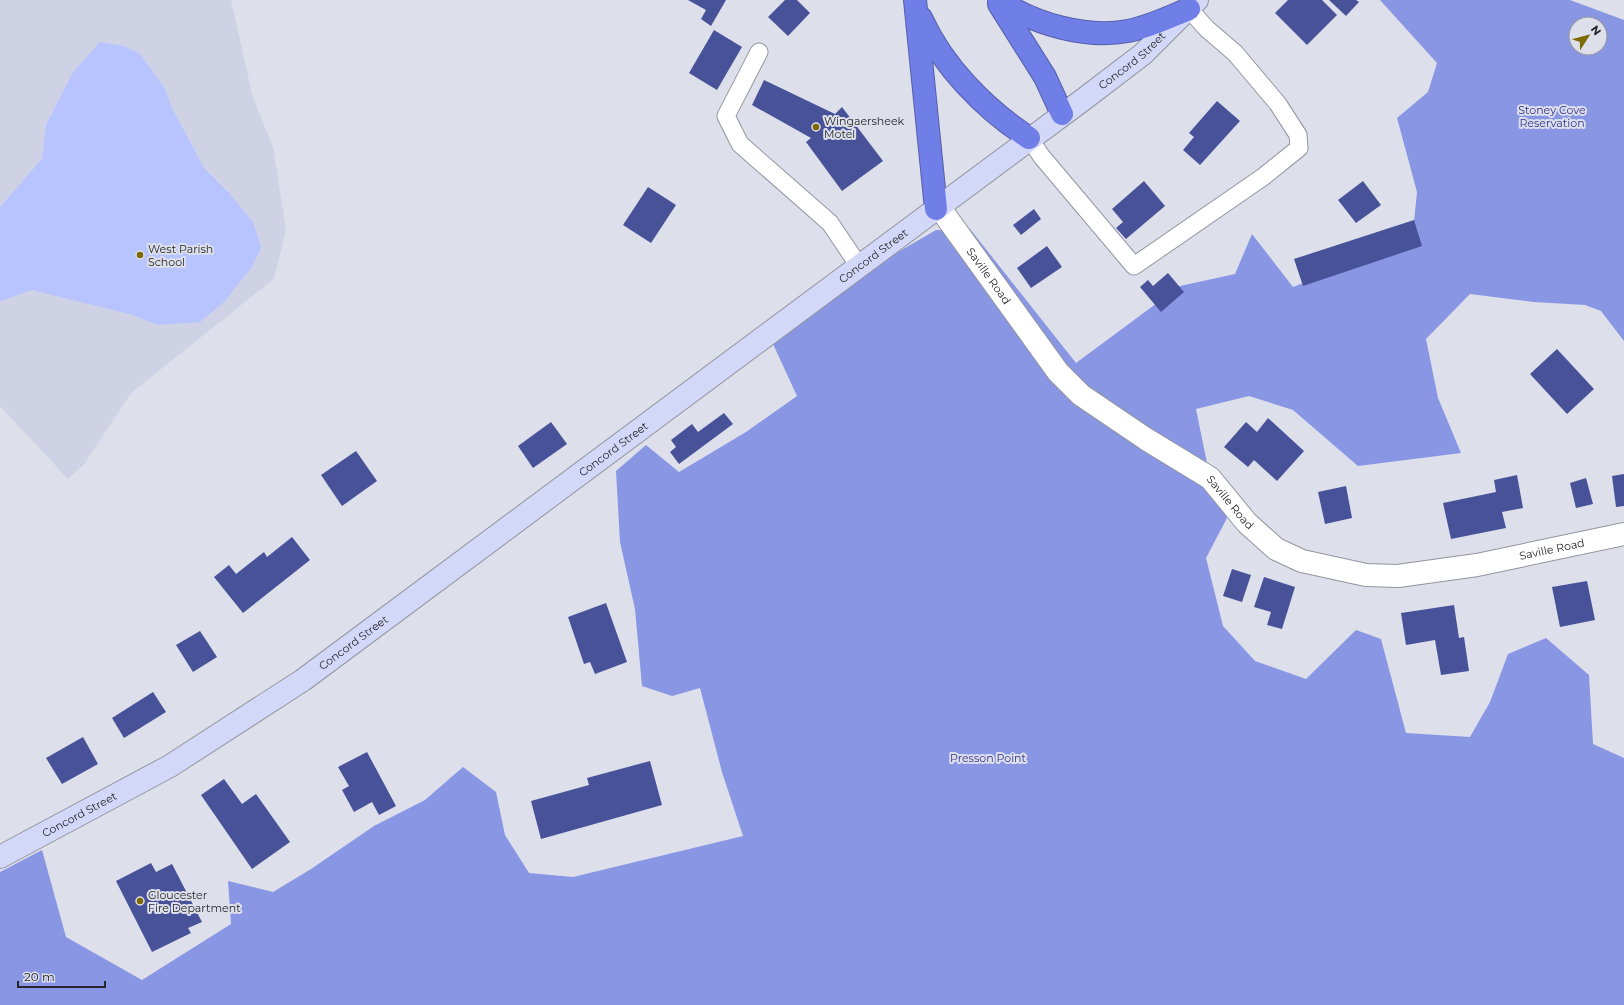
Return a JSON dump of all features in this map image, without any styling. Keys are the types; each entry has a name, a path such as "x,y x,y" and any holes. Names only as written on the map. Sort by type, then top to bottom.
{"highway":[{"path":"915,0 924,25 937,49 956,72 1007,123 1029,138"},
{"path":"915,0 937,208"},
{"path":"996,0 1045,77 1062,114"},
{"path":"999,0 1013,10 1034,20 1068,28 1108,34 1148,26 1193,5"}],"main road":[{"name":"Concord Street","path":"0,857 170,766 303,680 1143,54 1193,5"}],"street":[{"name":"Saville Road","path":"937,208 1058,372 1081,395 1146,439 1210,478 1247,523 1276,549 1302,560 1336,569 1366,575 1398,576 1477,565 1624,534"}],"lane":[{"path":"1029,138 1042,157 1134,266 1269,172 1299,148 1298,135 1278,104 1251,70 1193,5"},
{"path":"759,52 726,116 740,144 830,223 859,266"}],"shaded area":[{"name":"West Parish School","path":"0,0 231,0 253,98 273,147 286,230 274,279 131,393 85,463 68,479 0,406"},
{"path":"100,42 124,46 140,54 165,89 172,108 204,168 228,192 253,222 261,248 251,268 224,302 200,322 157,325 133,315 32,290 0,301 0,207 42,159 46,125 73,72"}],"green space":[{"path":"1380,0 1570,0 1624,20 1624,341 1601,311 1585,305 1534,302 1470,294 1426,339 1438,398 1461,453 1358,466 1293,410 1249,396 1196,409 1210,478 1227,518 1206,558 1223,626 1255,661 1306,679 1356,630 1381,639 1406,733 1470,737 1490,702 1508,654 1546,638 1589,675 1593,744 1624,758 1624,1005 0,1005 0,872 42,850 66,937 142,980 231,924 228,881 273,892 311,869 374,826 425,800 463,767 496,792 505,835 529,873 573,877 743,836 722,772 700,688 672,696 642,686 635,609 620,542 616,471 646,445 679,472 746,432 797,396 773,344 881,262 936,230 956,231 970,229 1076,363 1180,286 1235,274 1252,234 1293,287 1412,241 1417,192 1397,118 1428,92 1437,63"}],"building":[{"path":"688,0 726,0 711,26 701,19 706,10"},
{"path":"785,0 797,0 810,13 788,36 768,17"},
{"path":"1288,0 1322,0 1337,15 1307,45 1275,13"},
{"path":"1329,0 1356,0 1359,2 1346,16"},
{"path":"714,30 742,47 717,90 689,73"},
{"path":"764,80 835,114 842,107 883,161 842,191 806,142 811,138 752,105"},
{"path":"1217,101 1240,121 1200,165 1183,150 1194,137 1189,133"},
{"path":"1144,181 1165,206 1126,239 1116,228 1123,222 1112,209"},
{"path":"1363,181 1381,205 1356,223 1338,200"},
{"path":"648,187 676,205 651,243 623,225"},
{"path":"1034,209 1041,219 1021,235 1013,225"},
{"path":"1414,220 1422,246 1303,286 1294,259"},
{"path":"1047,246 1062,267 1031,288 1017,268"},
{"path":"1168,273 1184,292 1161,312 1140,287 1148,280 1153,286"},
{"path":"1557,349 1594,389 1567,414 1530,374"},
{"path":"724,413 733,424 679,464 670,452 676,447 671,440 692,424 698,432"},
{"path":"1268,418 1304,451 1277,481 1254,460 1248,467 1224,447 1246,422 1257,432"},
{"path":"551,422 567,444 533,468 518,446"},
{"path":"356,451 377,481 342,506 321,475"},
{"path":"1624,474 1624,506 1616,507 1612,476"},
{"path":"1517,475 1523,508 1502,512 1506,528 1451,539 1443,503 1496,492 1494,480"},
{"path":"1586,478 1593,504 1576,508 1570,483"},
{"path":"1346,486 1352,518 1325,524 1318,492"},
{"path":"292,537 310,560 243,613 214,577 229,565 236,574 264,552 267,557"},
{"path":"1232,569 1251,575 1242,602 1223,596"},
{"path":"1264,577 1295,587 1282,629 1267,625 1271,612 1254,607"},
{"path":"1587,581 1595,620 1560,627 1552,587"},
{"path":"606,603 627,662 595,674 590,662 584,664 568,617"},
{"path":"1454,605 1459,638 1464,637 1469,671 1441,675 1435,640 1406,645 1401,613"},
{"path":"200,631 217,657 193,672 176,645"},
{"path":"153,692 166,712 124,738 112,718"},
{"path":"83,737 98,764 62,784 46,758"},
{"path":"367,752 396,806 379,815 372,802 354,812 342,790 349,786 338,767"},
{"path":"650,761 662,805 541,839 531,801 589,785 587,778"},
{"path":"224,779 242,804 256,794 290,842 252,869 201,795"},
{"path":"151,863 156,872 172,864 202,922 188,928 191,933 152,952 116,881"}],"place":[{"name":"Wingaersheek Motel","path":"816,127"},
{"name":"West Parish School","path":"140,255"},
{"name":"Gloucester Fire Department","path":"140,901"}],"park label":[{"name":"Stoney Cove Reservation","path":"1552,116"},
{"name":"Presson Point","path":"988,758"}]}
